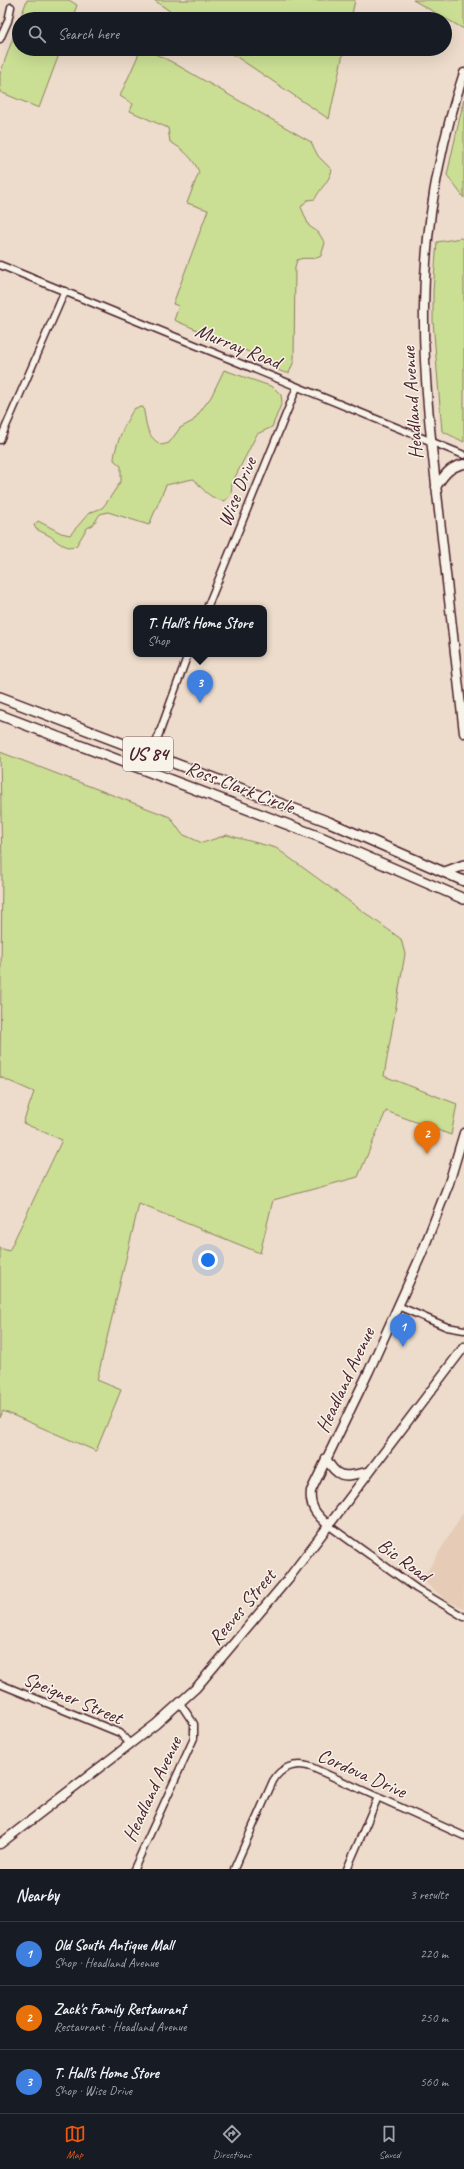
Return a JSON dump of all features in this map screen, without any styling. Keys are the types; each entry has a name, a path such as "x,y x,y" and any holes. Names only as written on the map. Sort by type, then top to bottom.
{"highway":[{"name":"Ross Clark Circle","path":"0,697 322,820 464,881"},
{"name":"Ross Clark Circle","path":"0,715 345,847 464,899"},
{"path":"445,872 464,865"}],"main road":[{"name":"Headland Avenue","path":"464,73 457,93 441,160 432,210 426,265 424,331 431,441 464,733"},
{"path":"436,487 447,472 456,466 464,464"},
{"name":"Headland Avenue","path":"328,1525 317,1516 310,1501 313,1486 398,1306 440,1208 464,1134"},
{"name":"Reeves Street","path":"0,1844 130,1744 180,1703 232,1647 288,1579 464,1347"},
{"path":"326,1458 334,1471 342,1476 368,1472"}],"street":[{"path":"0,39 8,21 11,7"},
{"name":"Murray Road","path":"0,265 464,455"},
{"path":"0,440 65,291"},
{"name":"Wise Drive","path":"208,605 297,387"},
{"path":"146,770 187,657"},
{"path":"398,1306 447,1327 464,1330"},
{"name":"Bic Road","path":"328,1525 417,1589 464,1616"},
{"name":"Speigner Street","path":"0,1684 120,1733 130,1744"},
{"name":"Headland Avenue","path":"134,1869 194,1738 194,1724 180,1703"},
{"name":"Cordova Drive","path":"234,1869 273,1781 285,1768 300,1764 311,1767 464,1836"},
{"path":"347,1869 378,1797"}],"shaded area":[{"path":"464,1511 464,1608 447,1601 422,1580"}],"green space":[{"path":"27,0 69,0 77,5 74,12 23,12"},
{"path":"154,0 355,0 352,12 171,12"},
{"path":"413,0 464,0 464,29 452,22 452,12 434,12"},
{"path":"12,41 12,56 58,56 39,108 0,92 0,74"},
{"path":"138,56 160,56 311,142 318,156 332,170 329,178 315,199 307,200 301,207 309,226 318,232 325,243 321,256 297,260 295,267 294,361 289,373 278,370 270,361 174,320 179,306 173,304 208,210 187,203 199,172 187,154 170,142 168,128 130,111 133,104 120,96"},
{"path":"235,56 342,56 329,119"},
{"path":"464,99 464,198 447,175"},
{"path":"461,238 464,240 464,442 442,431 433,321 433,291 437,242"},
{"path":"224,370 273,387 281,395 282,402 272,427 257,434 232,483 231,494 225,501 211,496 194,479 192,479 166,485 149,525 108,512 100,514 93,525 87,528 76,546 68,547 36,529 34,525 38,521 61,533 70,535 89,513 102,508 107,502 121,481 121,466 114,460 116,448 128,418 135,408 143,407 146,424 152,438 162,445 169,443 180,428 193,421 211,397"},
{"path":"0,752 170,817 182,834 202,843 227,835 276,848 401,939 405,954 384,1076 457,1104 451,1135 386,1111 358,1177 273,1200 260,1253 139,1204 97,1380 121,1390 96,1451 3,1411 0,1418 0,1248 9,1251 62,1140 23,1123 34,1092 0,1077 2,872"}],"place":[{"name":"T. Hall’s Home Store","path":"200,703"},
{"name":"Zack's Family Restaurant","path":"427,1154"},
{"name":"Old South Antique Mall","path":"403,1347"}]}
